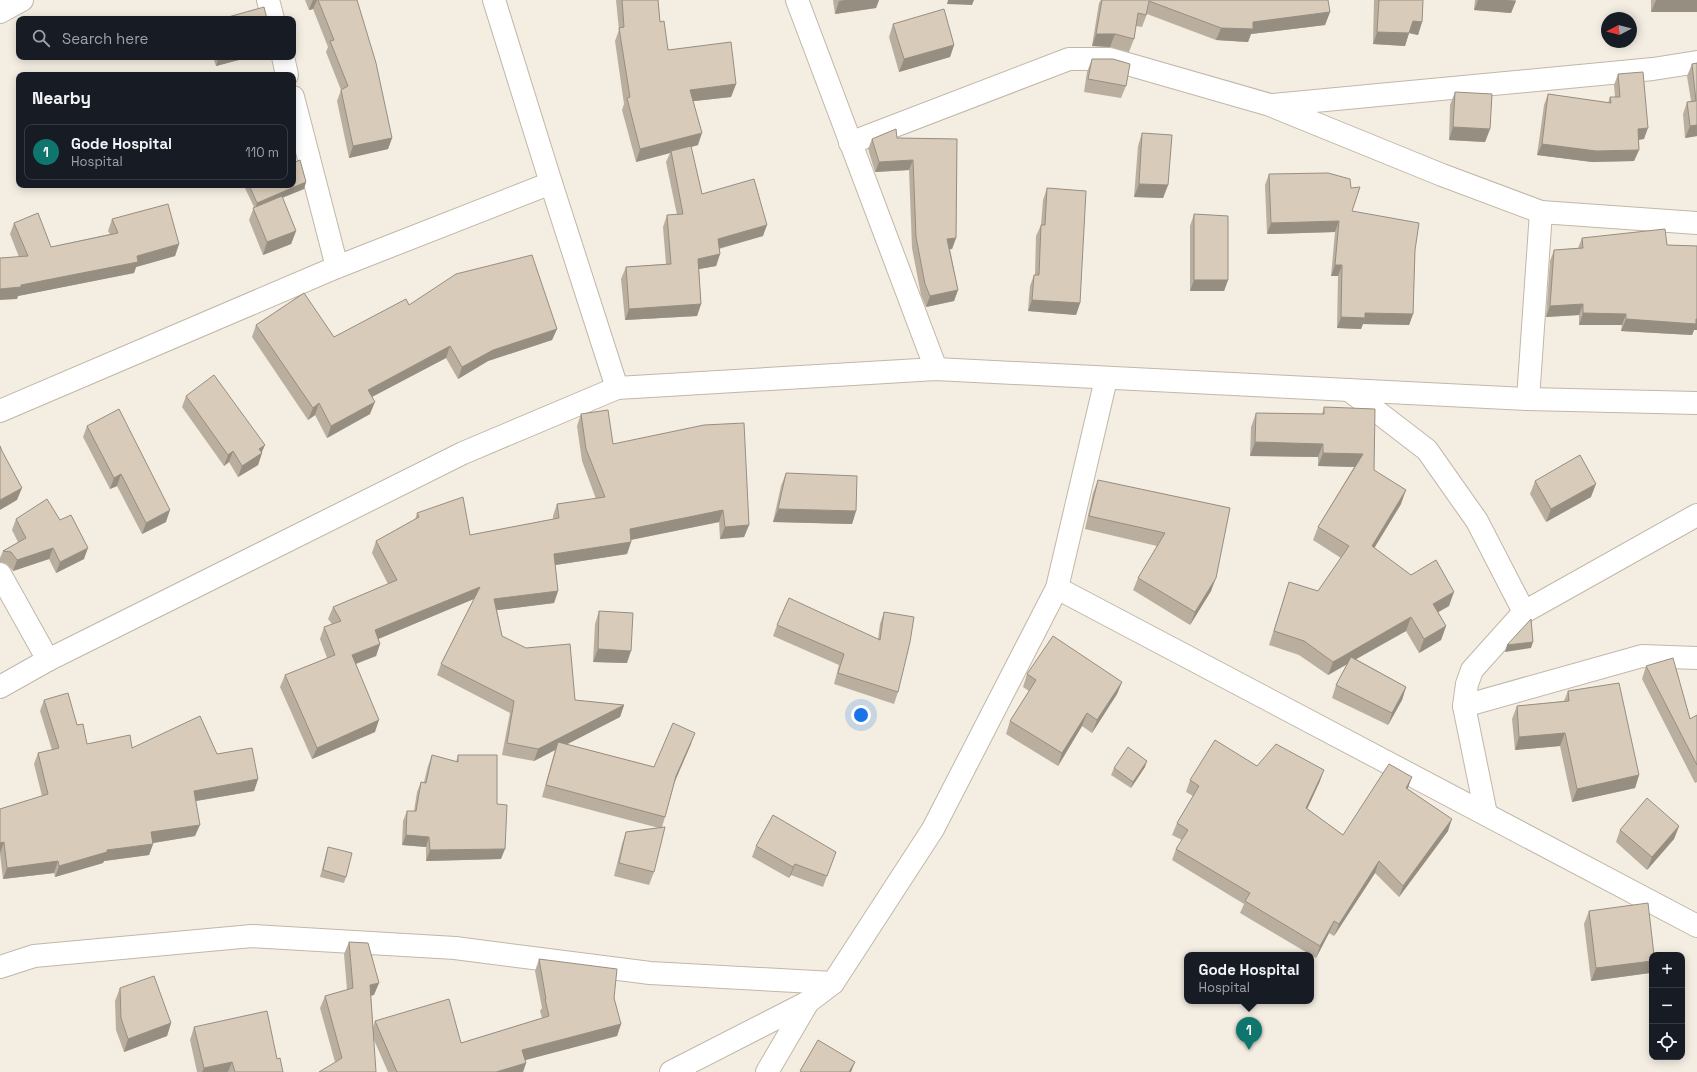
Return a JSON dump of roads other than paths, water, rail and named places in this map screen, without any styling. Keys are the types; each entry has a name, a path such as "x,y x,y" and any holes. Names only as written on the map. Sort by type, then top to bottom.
{"street":[{"path":"0,12 22,0"},
{"path":"268,0 272,16"},
{"path":"494,0 551,183 618,388"},
{"path":"798,0 850,143 936,369"},
{"path":"850,143 1069,59 1110,59 1270,105 1442,175 1541,212 1697,223"},
{"path":"284,60 286,72"},
{"path":"1270,105 1653,69 1697,62"},
{"path":"296,108 337,267"},
{"path":"0,411 337,267 551,183"},
{"path":"1528,399 1541,212"},
{"path":"0,688 48,660 463,453 618,388 936,369 1106,379 1528,399 1697,403"},
{"path":"671,1072 808,1002 833,982 933,829 1057,588 1106,379"},
{"path":"1349,390 1427,450 1477,520 1524,612"},
{"path":"1486,814 1464,706 1467,684 1472,670 1524,612 1697,515"},
{"path":"0,574 48,660"},
{"path":"1057,588 1697,926"},
{"path":"1464,706 1642,656 1697,658"},
{"path":"0,967 34,956 252,936 455,948 650,973 833,982"},
{"path":"767,1072 808,1002"}],"place":[{"name":"Gode Hospital","path":"1249,1050"}]}
